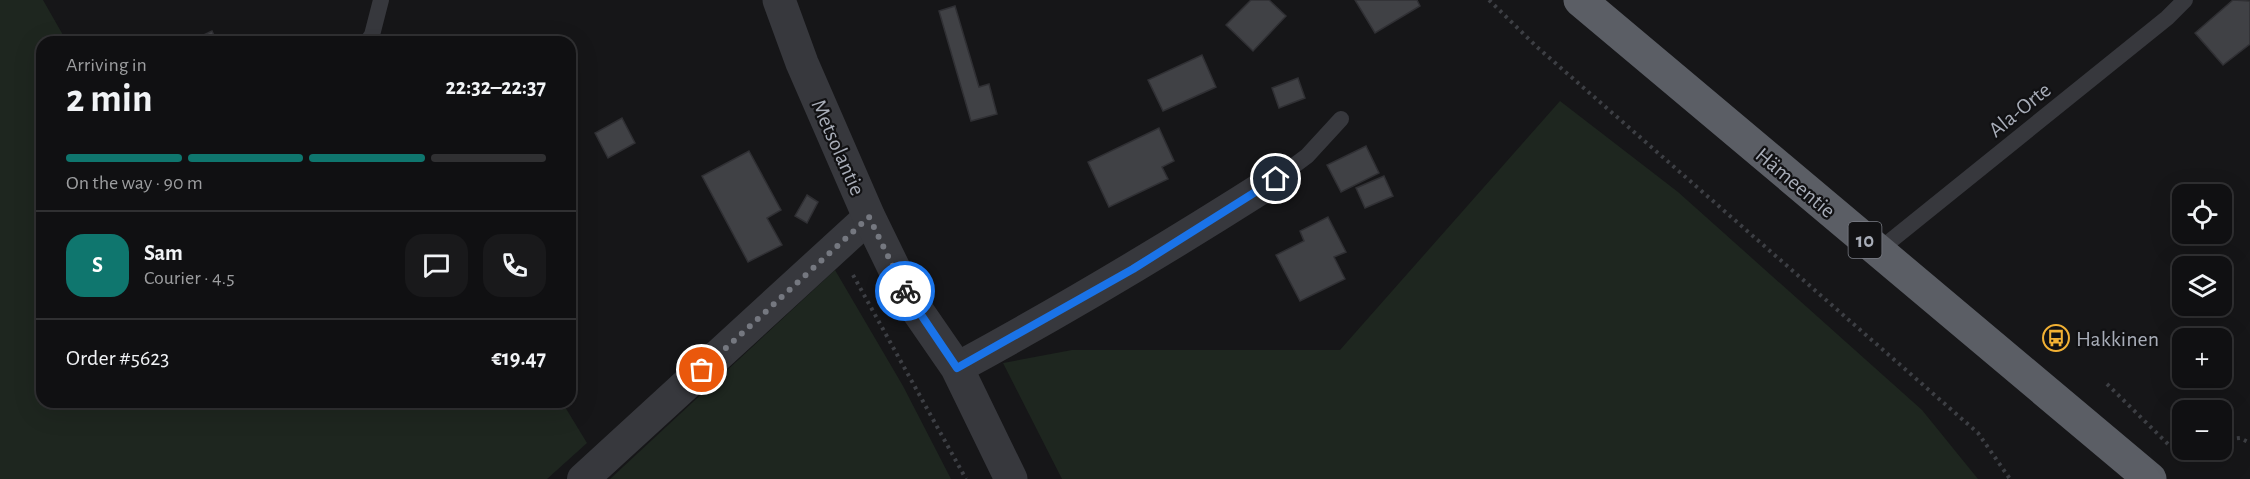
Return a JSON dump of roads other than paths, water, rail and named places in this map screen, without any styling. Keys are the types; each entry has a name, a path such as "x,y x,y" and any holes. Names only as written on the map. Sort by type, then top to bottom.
{"highway":[{"name":"Hämeentie","path":"1580,0 2150,479"}],"street":[{"name":"Metsolantie","path":"779,0 802,63 869,217 908,297 957,368 1011,479"},
{"path":"957,368 1064,310 1168,248 1276,179"},
{"path":"583,479 869,217"}],"lane":[{"path":"371,36 381,0"},
{"name":"Ala-Orte","path":"1878,251 2167,18 2185,0"},
{"path":"1276,179 1307,156 1341,119"}],"place":[{"name":"Hakkinen","path":"2056,338"}]}
